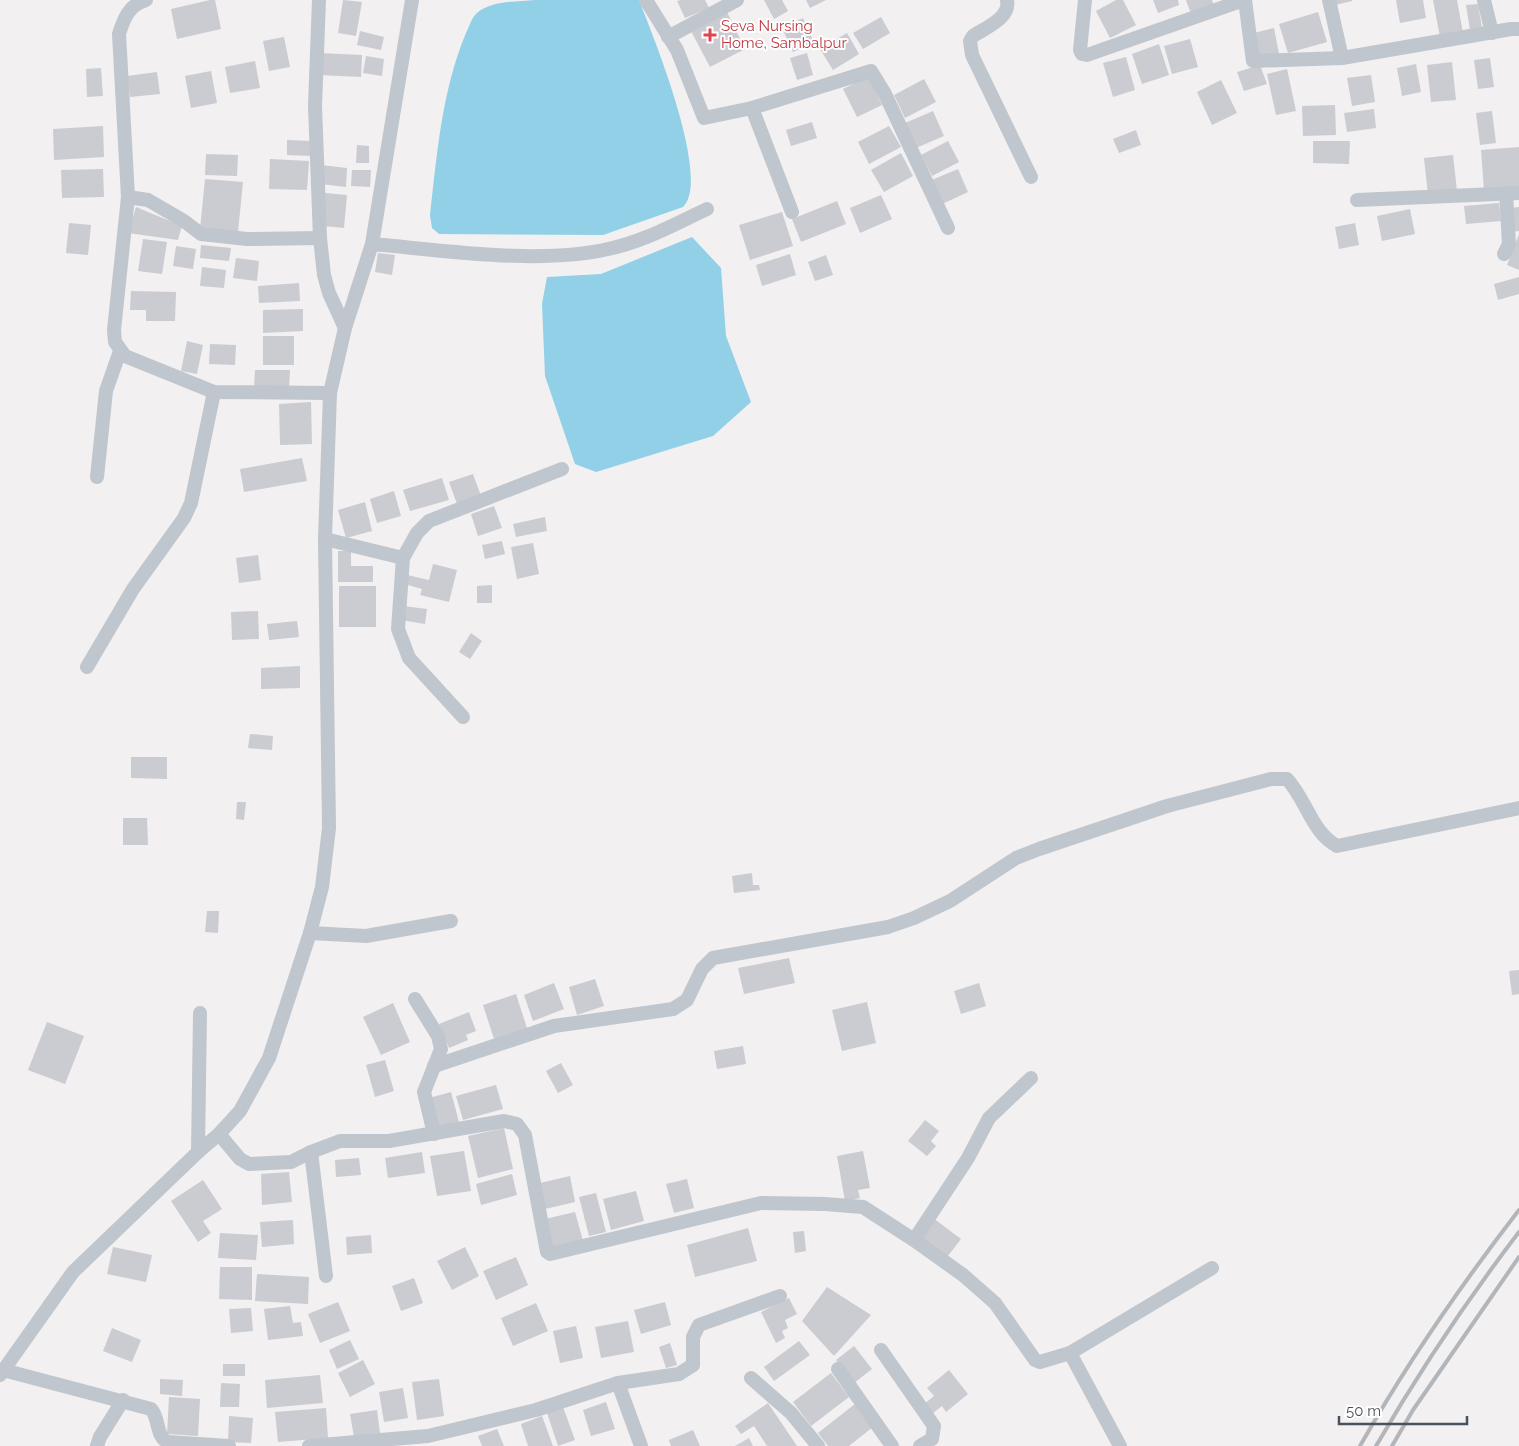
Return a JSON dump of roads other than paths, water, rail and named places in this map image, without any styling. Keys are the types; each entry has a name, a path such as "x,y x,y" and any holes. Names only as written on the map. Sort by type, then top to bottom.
{"street":[{"path":"124,0 125,15 119,34 128,197 114,330 120,351 125,356 214,392 330,393"},
{"path":"125,15 138,2 146,0"},
{"path":"319,0 315,106 320,238 324,275 329,293 345,328"},
{"path":"229,1446 167,1442 159,1434 156,1415 151,1409 123,1400 2,1373 73,1272 219,1134 240,1111 268,1058 310,933 322,887 329,828 325,539 330,393 345,328 372,244 412,0"},
{"path":"646,0 677,50 704,118 752,108 871,71 885,94 948,228"},
{"path":"668,37 736,0"},
{"path":"1007,0 1008,5 1004,15 973,36 970,41 972,55 1031,177"},
{"path":"1085,0 1080,50 1082,54 1087,55 1244,0 1253,61 1342,58 1519,29"},
{"path":"1329,0 1342,58"},
{"path":"1484,0 1492,33"},
{"path":"752,108 792,212"},
{"path":"1357,200 1512,193 1509,244 1504,254"},
{"path":"128,197 148,200 184,221 201,234 247,239 320,238"},
{"path":"372,244 473,253 580,254 634,242 707,209"},
{"path":"97,477 106,391 120,351"},
{"path":"87,667 133,589 184,518 191,503 214,392"},
{"path":"463,717 410,658 398,630 403,558 417,534 429,522 562,469"},
{"path":"325,539 403,558"},
{"path":"434,1066 554,1026 673,1009 687,1000 702,969 713,958 888,927 914,918 950,901 1016,858 1039,849 1167,806 1271,779 1287,779 1291,783 1322,835 1337,846 1519,808"},
{"path":"310,933 366,936 451,921"},
{"path":"415,999 438,1036 441,1049 424,1092 434,1134"},
{"path":"198,1152 200,1013"},
{"path":"914,1240 968,1158 990,1118 1030,1078"},
{"path":"219,1134 240,1159 249,1164 291,1162 340,1141 388,1140 434,1134 504,1121 520,1126 525,1136 547,1252 550,1254 761,1203 863,1207 963,1275 995,1303 1035,1360 1040,1362 1070,1353 1212,1268"},
{"path":"312,1152 326,1276"},
{"path":"309,1446 428,1436 536,1410 618,1383 679,1374 689,1369 695,1358 693,1337 699,1325 780,1296"},
{"path":"881,1350 934,1426 932,1439 920,1446"},
{"path":"1070,1353 1120,1446"},
{"path":"838,1369 892,1446"},
{"path":"751,1378 791,1413 818,1446"},
{"path":"618,1383 640,1446"},
{"path":"97,1446 100,1437 123,1400"}],"water":[{"path":"535,0 639,0 667,74 686,139 690,168 690,192 683,207 603,235 439,234 432,228 430,215 442,122 451,77 466,33 474,17 483,9 505,2"},
{"path":"692,237 721,268 726,336 751,402 713,436 596,472 575,464 545,376 542,304 547,277 601,274"}],"railway":[{"path":"1360,1446 1435,1325 1519,1210"},
{"path":"1376,1446 1444,1337 1519,1232"},
{"path":"1392,1446 1413,1410 1519,1257"}],"place":[{"name":"Seva Nursing Home, Sambalpur","path":"710,35"}]}
